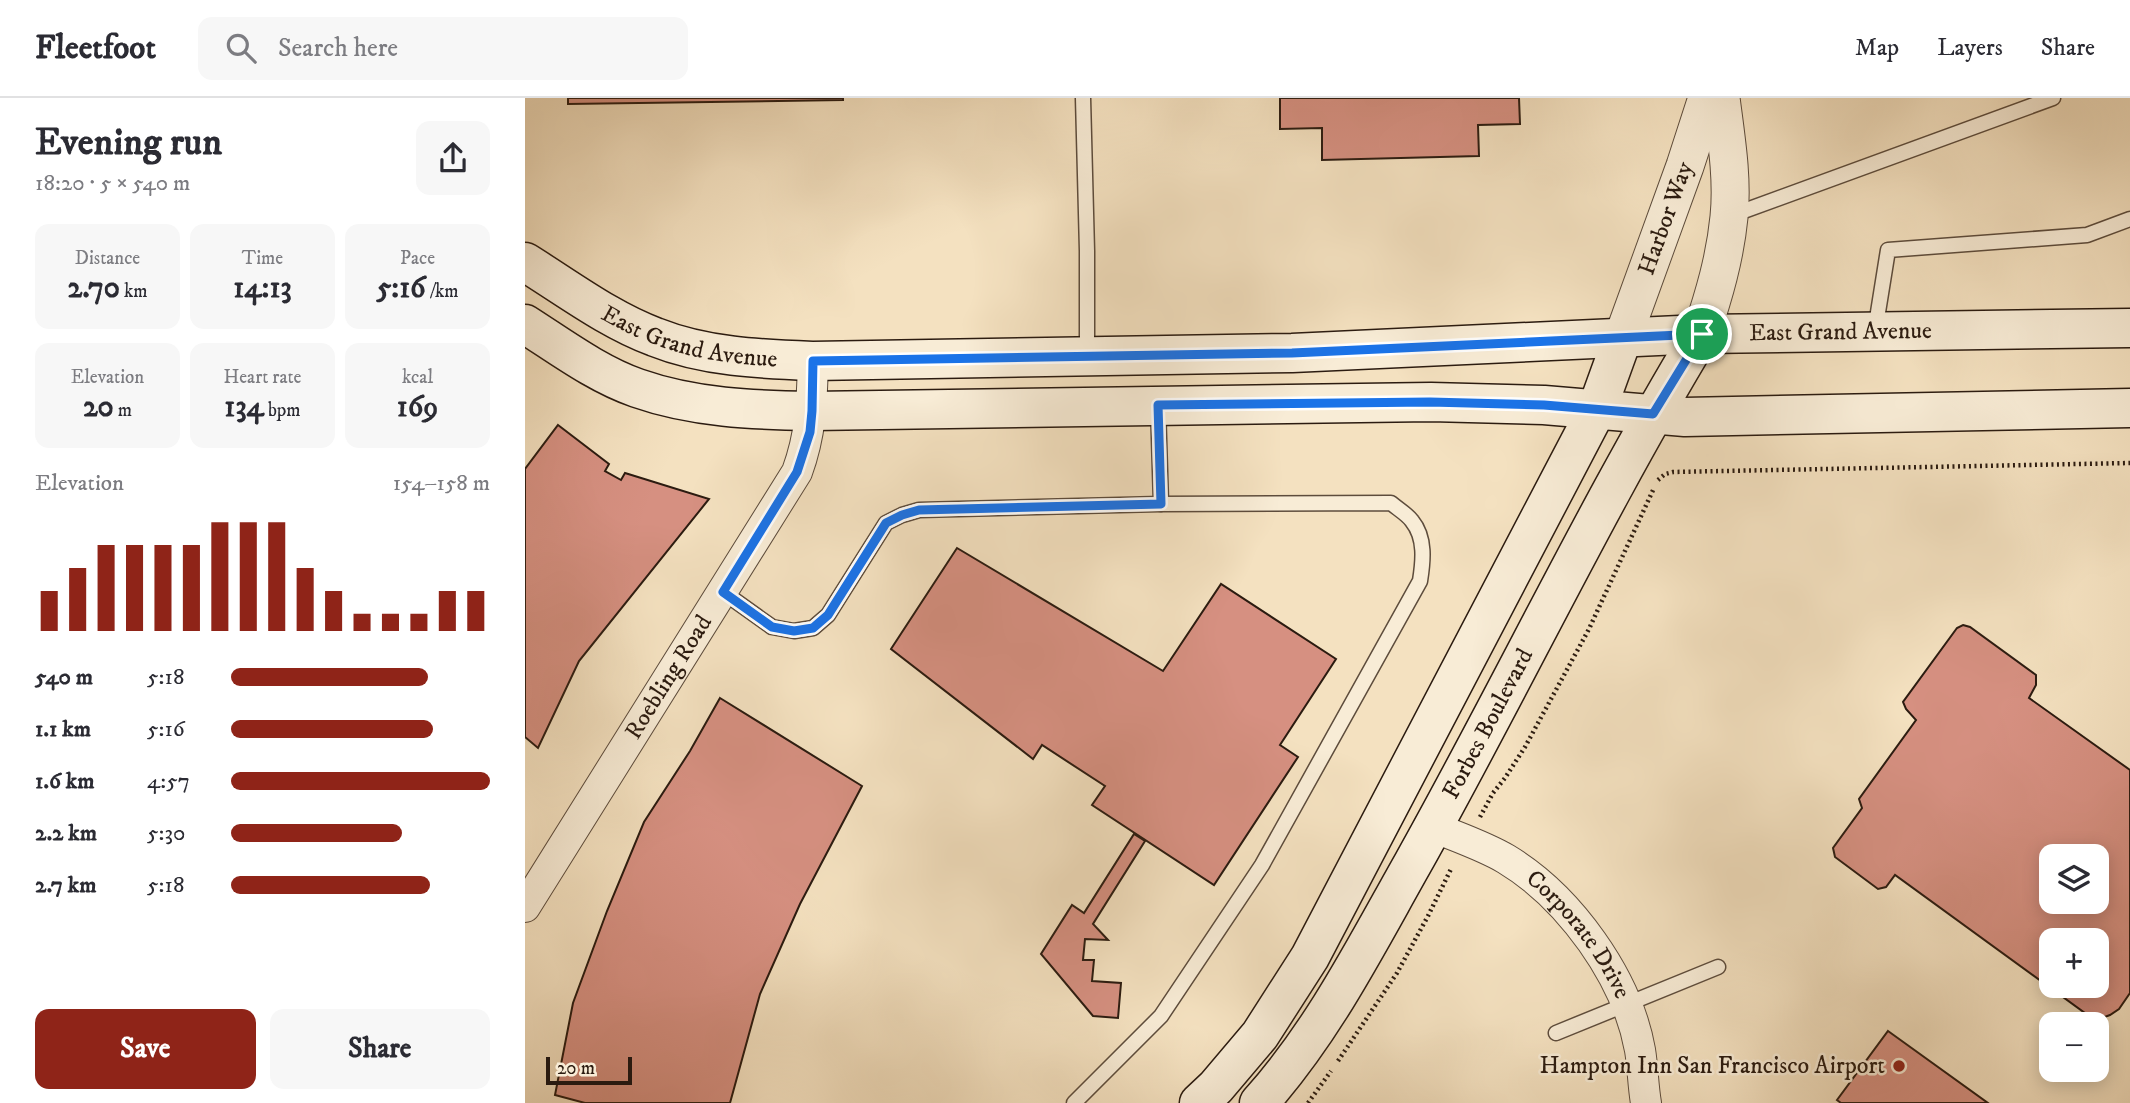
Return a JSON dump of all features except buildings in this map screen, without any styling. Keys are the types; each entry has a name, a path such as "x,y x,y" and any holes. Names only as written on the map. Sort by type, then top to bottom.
{"main road":[{"name":"East Grand Avenue","path":"525,262 593,304 654,337 688,348 726,355 813,361 1292,353 1702,334 2130,328"},
{"path":"527,331 600,371 635,387 675,400 714,406 812,411 1430,402 1544,405 1685,417 2130,408"},
{"name":"Forbes Boulevard","path":"1259,1103 1335,1002 1450,834 1653,414 1702,334"},
{"name":"Forbes Boulevard","path":"1199,1103 1260,1035 1310,957 1597,409 1623,337"}],"street":[{"name":"Harbor Way","path":"1623,337 1707,98"},
{"name":"Harbor Way","path":"1702,334 1720,275 1729,216 1729,168 1721,98"},
{"name":"Roebling Road","path":"525,907 797,472 810,432 813,361"},
{"name":"Corporate Drive","path":"1450,834 1506,858 1545,888 1578,923 1604,958 1626,1005 1640,1049 1646,1103"}],"lane":[{"path":"1083,98 1087,356"},
{"path":"1729,216 2053,98"},
{"path":"1875,332 1888,250 2087,234 2130,219"},
{"path":"1158,405 1161,504"},
{"path":"723,592 772,627 794,631 813,628 828,615 886,523 919,510 1161,504 1391,503 1414,523 1422,542 1420,581 1262,865 1161,1016 1074,1103"},
{"path":"1556,1033 1718,967"}],"path":[{"path":"1308,1103 1397,973 1450,834 1493,793 1525,747 1589,629 1659,478 1674,472 2130,463"}],"place":[{"name":"Hampton Inn San Francisco Airport","path":"1899,1066"}],"route":[{"path":"1702,334 1653,414 1544,405 1430,402 1158,405 1161,504 919,510 902,515 886,523 828,615 813,628 794,631 772,627 723,592 797,472 810,432 813,361 1292,353 1702,334"}]}
